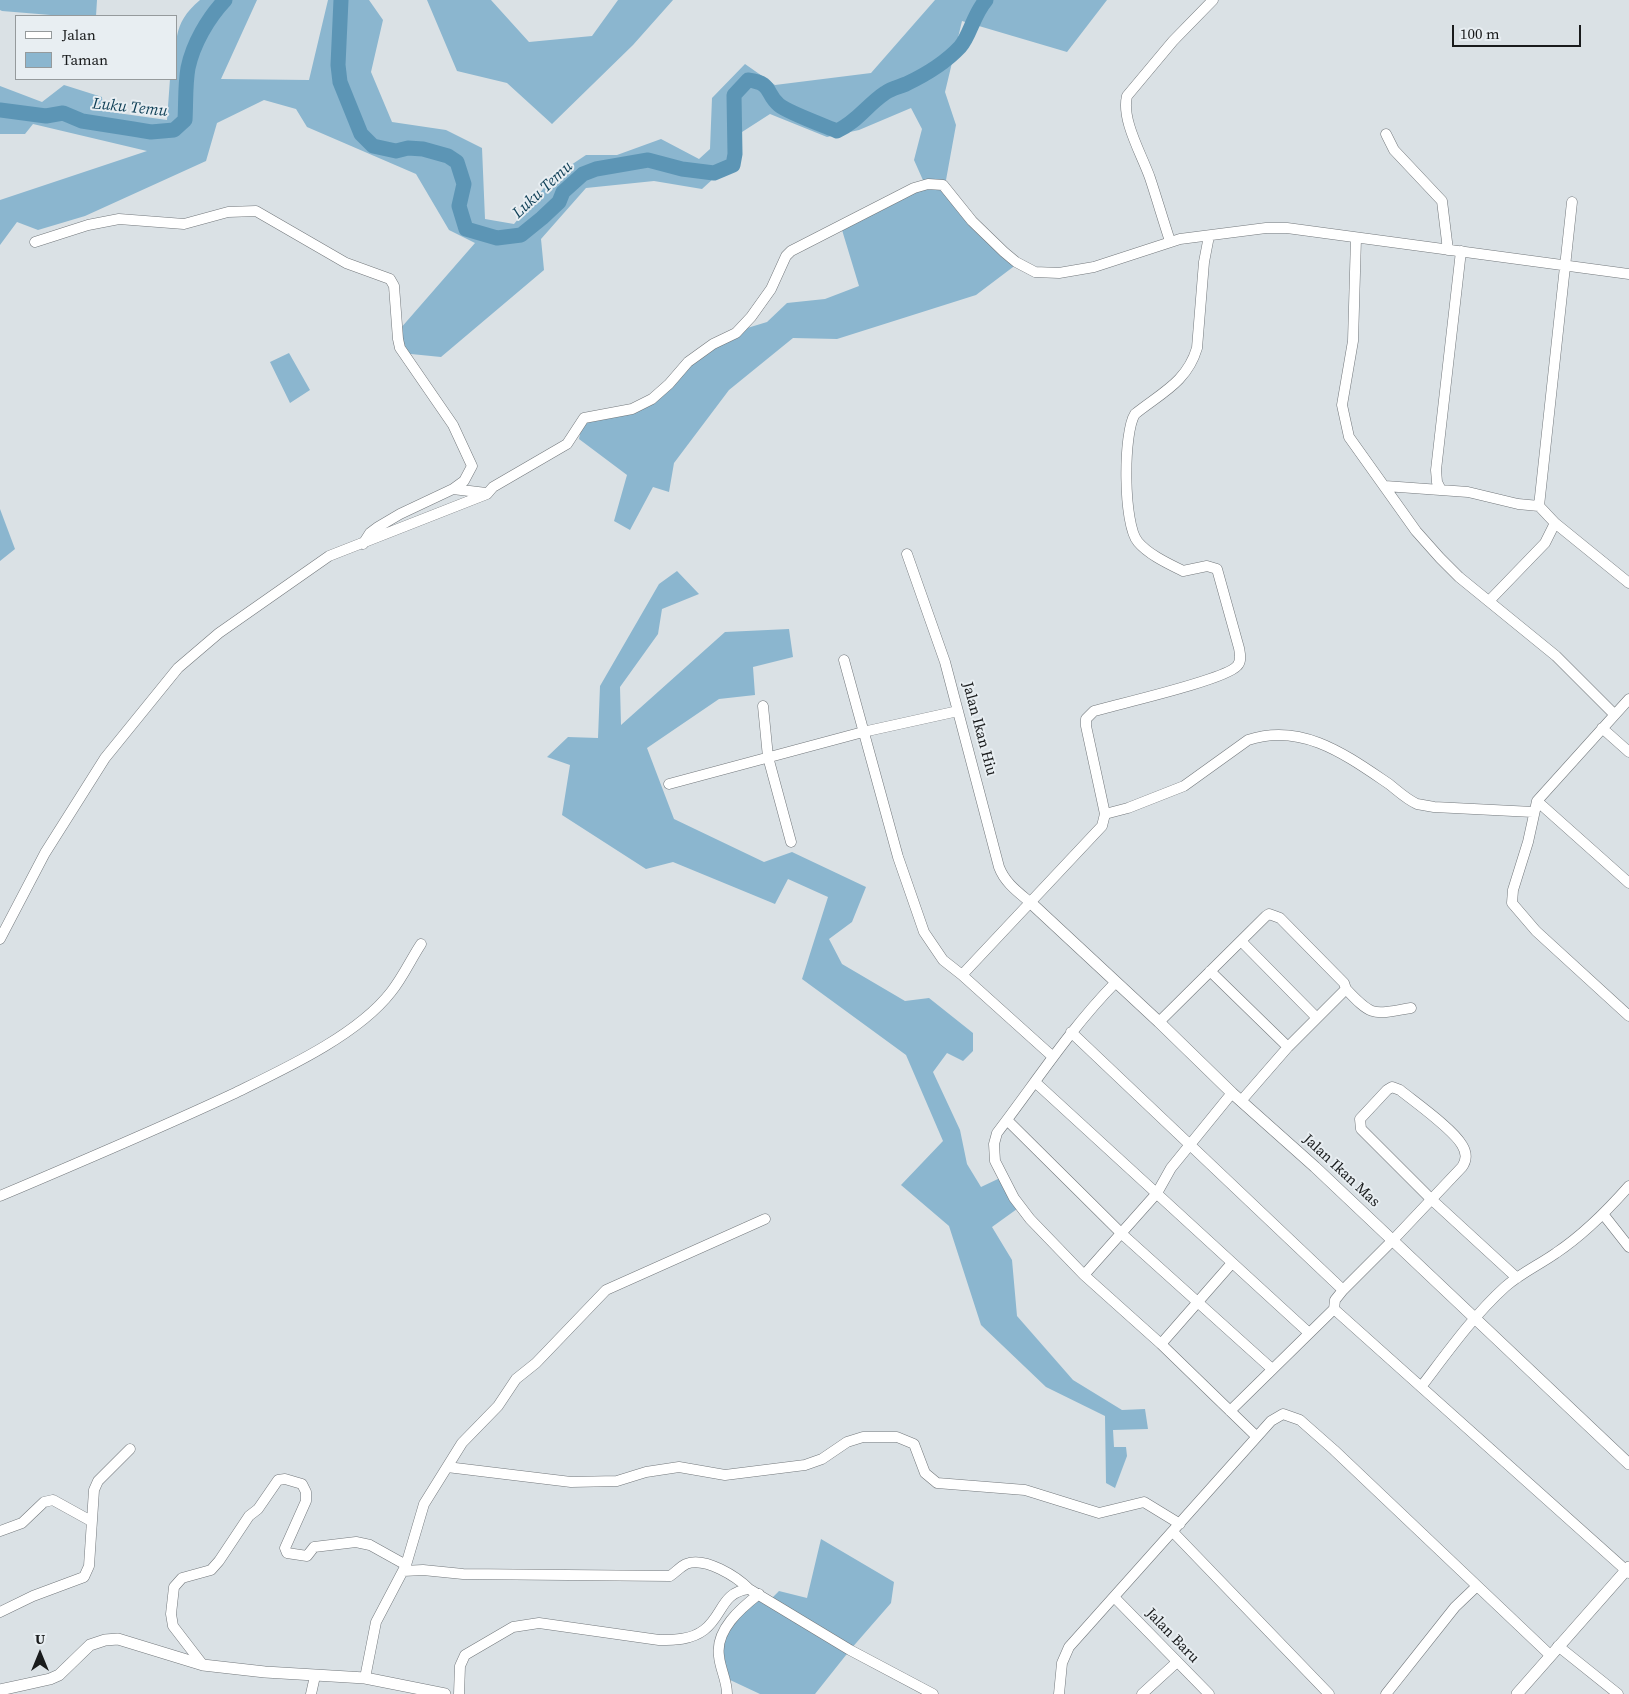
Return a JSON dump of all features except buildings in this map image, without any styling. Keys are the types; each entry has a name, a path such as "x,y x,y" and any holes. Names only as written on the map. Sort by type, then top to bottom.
{"street":[{"path":"1170,241 1136,145 1125,109 1126,101 1127,96 1173,41 1213,0"},
{"path":"1386,134 1394,150 1442,201 1448,250"},
{"path":"0,939 45,853 105,758 178,668 219,633 329,556 486,494 493,487 567,444 584,418 632,408 652,399 669,384 688,362 713,344 736,333 751,317 771,289 786,256 796,247 914,188 928,184 943,185 972,221 1004,252 1016,262 1035,272 1078,270 1170,241 1266,228 1287,228 1629,274"},
{"path":"1538,506 1572,202"},
{"path":"35,242 80,227 119,219 184,224 228,212 256,211 346,263 390,279 394,286 400,348 452,425 472,466 464,481 453,489 400,514 370,534 362,544"},
{"path":"962,974 1099,830 1105,814 1086,726 1088,715 1094,711 1199,682 1230,671 1237,667 1241,658 1217,569 1208,566 1183,571 1137,542 1130,522 1127,456 1131,422 1135,414 1183,377 1194,360 1198,342 1204,262 1209,236"},
{"path":"1356,238 1354,325 1344,392 1344,417 1349,436 1416,531 1440,558 1488,601 1556,656 1614,714"},
{"path":"1441,490 1437,482 1436,470 1461,251"},
{"path":"1385,486 1468,492 1518,504 1538,506 1555,523 1629,583"},
{"path":"453,489 486,494"},
{"path":"1488,601 1545,543 1555,523"},
{"path":"1545,543 1568,533"},
{"name":"Jalan Ikan Hiu","path":"908,554 934,626 998,867 1010,886 1031,903"},
{"path":"844,660 898,857 924,932 943,960 962,974 1052,1056"},
{"path":"1629,699 1537,801 1533,812 1528,842 1513,890 1512,903 1536,931 1629,1016"},
{"path":"763,706 768,757 791,842"},
{"path":"668,784 863,732 958,711"},
{"path":"1602,728 1629,752"},
{"path":"1105,814 1128,808 1184,786 1248,740 1258,736 1280,735 1300,737 1331,746 1417,804 1434,807 1533,812"},
{"path":"1537,801 1629,883"},
{"name":"Jalan Ikan Mas","path":"1031,903 1232,1093 1476,1317 1629,1464"},
{"path":"1159,1022 1269,914 1274,915 1338,977 1344,983 1346,989 1368,1011 1378,1012 1411,1008"},
{"path":"1241,941 1317,1018"},
{"path":"0,1196 198,1110 274,1074 323,1047 361,1020 391,993 421,944"},
{"path":"1210,971 1288,1047"},
{"path":"1115,982 1052,1056 997,1133 994,1152 1005,1184 1030,1220 1084,1275 1161,1344 1256,1436"},
{"path":"1241,1101 1288,1047 1346,989"},
{"path":"1071,1032 1343,1290"},
{"path":"1035,1082 1309,1332"},
{"path":"1230,1411 1334,1309 1335,1300 1343,1290 1393,1240 1431,1199 1465,1163 1465,1150 1456,1138 1400,1090 1392,1087 1386,1090 1360,1119 1359,1124 1431,1199 1516,1278"},
{"path":"1084,1275 1157,1193 1171,1168 1232,1093"},
{"path":"1007,1120 1122,1234 1272,1369"},
{"path":"1421,1387 1476,1317 1516,1278 1554,1255 1603,1214 1629,1186"},
{"path":"1603,1214 1629,1247"},
{"path":"365,1678 376,1622 404,1568 424,1504 462,1443 498,1406 516,1380 536,1363 606,1290 765,1219"},
{"path":"1161,1344 1196,1301 1232,1263"},
{"path":"1334,1309 1628,1571 1554,1650 1517,1694"},
{"path":"1058,1694 1062,1663 1069,1647 1115,1598 1256,1436 1276,1417 1290,1415 1300,1420 1334,1450 1478,1586 1554,1650 1618,1694"},
{"path":"447,1467 571,1482 617,1481 646,1472 679,1467 710,1473 738,1474 816,1463 854,1439 881,1436 897,1437 914,1444 926,1473 937,1483 1025,1490 1099,1513 1144,1502 1180,1524"},
{"path":"0,1612 33,1596 84,1577 89,1566 93,1499 98,1481 130,1449"},
{"path":"203,1664 172,1626 170,1614 174,1587 182,1578 211,1570 249,1516 258,1509 278,1480 285,1478 302,1484 306,1492 306,1501 285,1548 287,1553 302,1557 307,1556 314,1547 356,1542 370,1545 404,1568 463,1574 670,1576 688,1563 706,1564 735,1576 754,1592 850,1650 932,1694"},
{"path":"0,1531 22,1523 44,1502 52,1500 92,1521"},
{"path":"1173,1532 1329,1694"},
{"path":"1386,1694 1455,1608 1478,1586"},
{"path":"460,1694 460,1666 465,1655 513,1627 539,1623 659,1640 677,1640 703,1631 733,1594 754,1592"},
{"path":"726,1694 725,1678 718,1656 720,1641 740,1609 754,1592"},
{"name":"Jalan Baru","path":"1115,1598 1209,1694"},
{"path":"0,1690 50,1679 59,1675 90,1645 104,1640 118,1639 203,1664 315,1676 365,1678 446,1694"},
{"path":"1142,1694 1177,1662"},
{"path":"311,1694 315,1676"}],"green space":[{"path":"0,0 97,0 96,15 51,15 0,10"},
{"path":"200,0 257,0 221,79 309,80 328,0 369,0 383,20 371,72 392,122 446,130 482,148 485,219 514,224 553,177 586,155 617,155 661,139 699,159 710,149 712,98 745,64 775,85 871,73 935,0 1107,0 1067,52 962,21 945,92 956,125 944,191 1017,264 976,295 837,339 793,338 729,390 674,463 669,492 653,487 630,530 614,521 627,475 579,439 582,424 629,411 683,369 744,329 767,322 787,303 825,299 859,286 842,230 926,187 914,160 922,129 911,108 859,130 827,137 770,114 742,132 737,157 702,189 654,181 586,188 541,239 544,270 441,357 401,353 393,337 475,243 449,230 416,174 307,127 296,109 264,100 217,123 206,161 85,216 38,230 17,222 0,245 0,200 147,151 33,124 25,134 0,134 0,86 42,102 64,85 102,97 103,111 167,120 170,80 178,80 178,33 184,18"},
{"path":"427,0 491,0 529,42 592,36 618,0 673,0 633,45 552,124 507,83 457,71"},
{"path":"289,353 310,390 290,403 270,362"},
{"path":"0,509 15,549 0,561"},
{"path":"677,571 699,594 662,609 658,634 620,687 621,725 725,632 789,629 793,657 753,667 755,695 719,699 647,748 674,819 764,862 792,852 866,887 852,922 829,939 842,964 905,1001 929,998 973,1033 973,1051 963,1061 947,1053 933,1072 960,1130 967,1164 981,1187 1000,1178 1017,1209 992,1227 1012,1260 1017,1316 1073,1380 1122,1410 1145,1409 1148,1429 1113,1430 1114,1447 1126,1447 1127,1456 1115,1488 1106,1483 1105,1416 1046,1387 981,1325 949,1226 901,1185 943,1141 906,1055 802,979 828,897 788,879 775,904 673,862 646,869 562,815 570,765 547,757 568,737 598,738 600,686 659,584"},
{"path":"821,1539 894,1582 891,1603 815,1694 760,1694 728,1679 721,1642 744,1606 761,1595 770,1600 779,1591 807,1598"}],"waterway":[{"name":"Luku Temu","path":"0,110 46,116 63,113 82,121 151,132 174,130 185,120 187,74 197,41 207,23 225,0"},
{"name":"Luku Temu","path":"341,0 338,65 340,82 361,134 373,146 396,151 408,148 423,149 448,156 457,162 464,184 459,206 466,229 497,238 521,235 559,202 563,192 583,174 596,169 648,160 682,169 714,173 733,165 735,154 734,95 748,80 756,81 765,86 775,101 783,108 837,131 850,123 885,93 920,77 954,53 960,47 986,0"}]}
